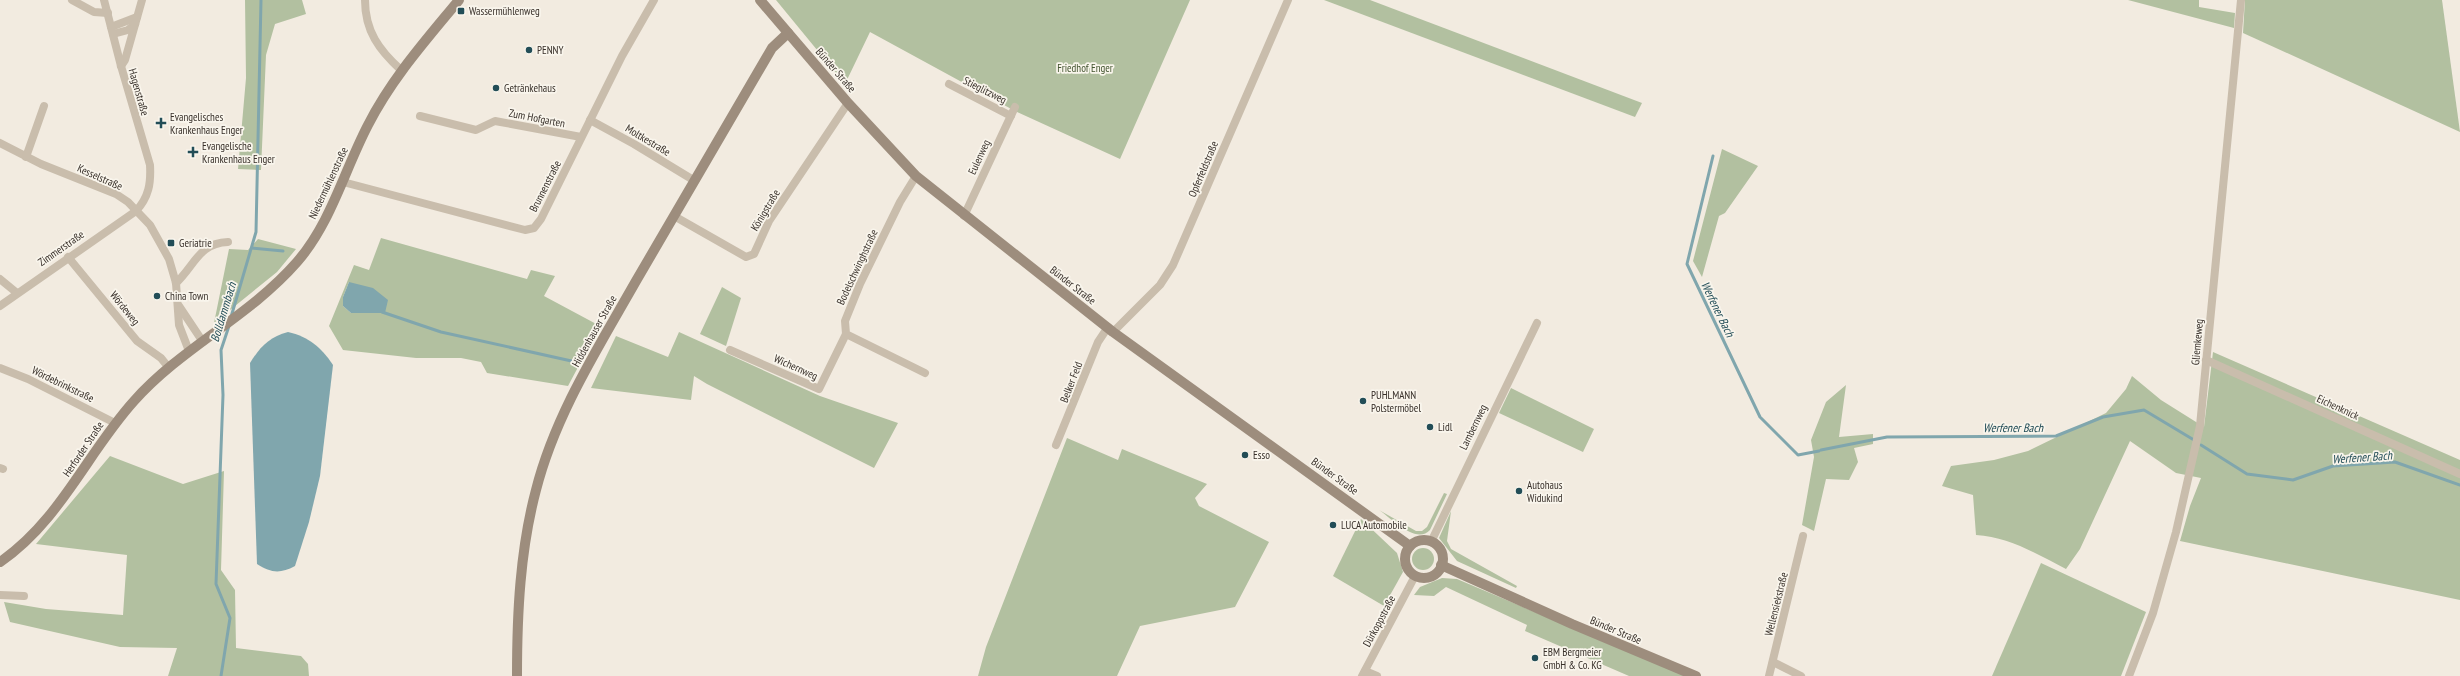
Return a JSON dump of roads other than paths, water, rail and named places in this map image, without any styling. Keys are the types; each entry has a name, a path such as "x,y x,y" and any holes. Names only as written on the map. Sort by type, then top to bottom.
{"street":[{"path":"72,0 94,12 108,13"},
{"name":"Hagenstraße","path":"104,0 120,66 150,165 151,182 148,193 136,211"},
{"path":"120,66 125,60 142,0"},
{"path":"366,0 366,14 372,36 382,52 401,70"},
{"name":"Niedermühlenstraße","path":"189,351 252,305 298,261 323,225 367,127 386,92 401,70 459,0"},
{"name":"Brunnenstraße","path":"343,182 525,230 534,228 541,219 581,137 654,0"},
{"name":"Bünder Straße","path":"760,0 848,104 916,176 964,216 1111,330 1410,546"},
{"name":"Opferfeldstraße","path":"1111,330 1160,285 1173,265 1288,0"},
{"name":"Gliemkeweg","path":"2129,676 2153,613 2188,490 2200,426 2241,0"},
{"path":"112,30 136,21"},
{"name":"Hiddenhauser Straße","path":"517,676 520,574 536,490 555,434 578,384 674,216 772,48 788,33"},
{"name":"Stieglitzweg","path":"949,84 1011,116"},
{"name":"Königstraße","path":"674,216 746,257 754,254 769,221 848,104"},
{"path":"26,157 44,106"},
{"name":"Eulenweg","path":"964,216 1015,107"},
{"name":"Zum Hofgarten","path":"420,116 476,130 495,121 581,137"},
{"name":"Moltkestraße","path":"590,120 634,144 695,181"},
{"name":"Kesselstraße","path":"0,143 26,157 116,194 136,211 159,238 169,259 176,283 179,325 189,351"},
{"name":"Bodelschwinghstraße","path":"846,334 844,321 861,281 900,202 916,176"},
{"name":"Zimmerstraße","path":"0,306 68,257 136,211"},
{"path":"176,283 200,253 215,243 228,242"},
{"name":"Wördeweg","path":"68,257 137,341 161,358 169,368"},
{"path":"0,279 17,293"},
{"name":"Kesselstraße","path":"178,304 207,339"},
{"name":"Lambernweg","path":"1431,542 1537,323"},
{"name":"Belker Feld","path":"1056,445 1098,342 1111,330"},
{"path":"846,334 925,373"},
{"name":"Wichernweg","path":"730,350 819,389 846,334"},
{"name":"Herforder Straße","path":"0,562 17,550 42,525 69,491 116,423 134,400 189,351"},
{"name":"Eichenknick","path":"2206,360 2460,474"},
{"name":"Wördebrinkstraße","path":"0,368 28,379 116,423"},
{"name":"Wellensiekstraße","path":"1769,676 1803,536"},
{"path":"1420,541 1431,542 1442,554 1441,565 1438,571 1428,578 1415,576 1410,572 1405,562 1405,556 1410,546 1420,541"},
{"name":"Bünder Straße","path":"1441,565 1572,624 1696,676"},
{"name":"Dürkoppstraße","path":"1363,673 1415,576"},
{"path":"0,595 24,596"},
{"path":"1773,662 1801,676"},
{"path":"1363,673 1377,676"}],"water":[{"path":"349,282 373,288 388,300 385,313 351,313 343,306 343,297"},
{"path":"288,332 302,337 314,344 324,353 333,365 320,476 309,522 295,566 285,570 271,571 257,564 250,363 257,352 266,343 281,334"}],"waterway":[{"name":"Bolldammbach","path":"231,317 256,232 261,0"},
{"name":"Werfener Bach","path":"1713,156 1687,264 1760,417 1798,455 1819,451"},
{"path":"252,248 283,251"},
{"path":"382,312 441,332 576,362"},
{"name":"Bolldammbach","path":"221,676 230,618 216,584 223,395 221,350 229,326"},
{"name":"Werfener Bach","path":"1821,450 1887,437 2056,436 2103,417 2144,410 2194,440"},
{"name":"Werfener Bach","path":"2201,445 2247,474 2293,480 2333,466 2395,462 2460,485"}],"place":[{"name":"Wassermühlenweg","path":"461,11"},
{"name":"PENNY","path":"529,50"},
{"name":"Getränkehaus","path":"496,88"},
{"name":"Evangelisches Krankenhaus Enger","path":"161,123"},
{"name":"Evangelische Krankenhaus Enger","path":"193,152"},
{"name":"Geriatrie","path":"171,243"},
{"name":"China Town","path":"157,296"},
{"name":"PUHLMANN Polstermöbel","path":"1363,401"},
{"name":"Lidl","path":"1430,427"},
{"name":"Esso","path":"1245,455"},
{"name":"Autohaus Widukind","path":"1519,491"},
{"name":"LUCA Automobile","path":"1333,525"},
{"name":"EBM Bergmeier GmbH & Co. KG","path":"1535,658"}],"park label":[{"name":"Friedhof Enger","path":"1085,68"}]}
